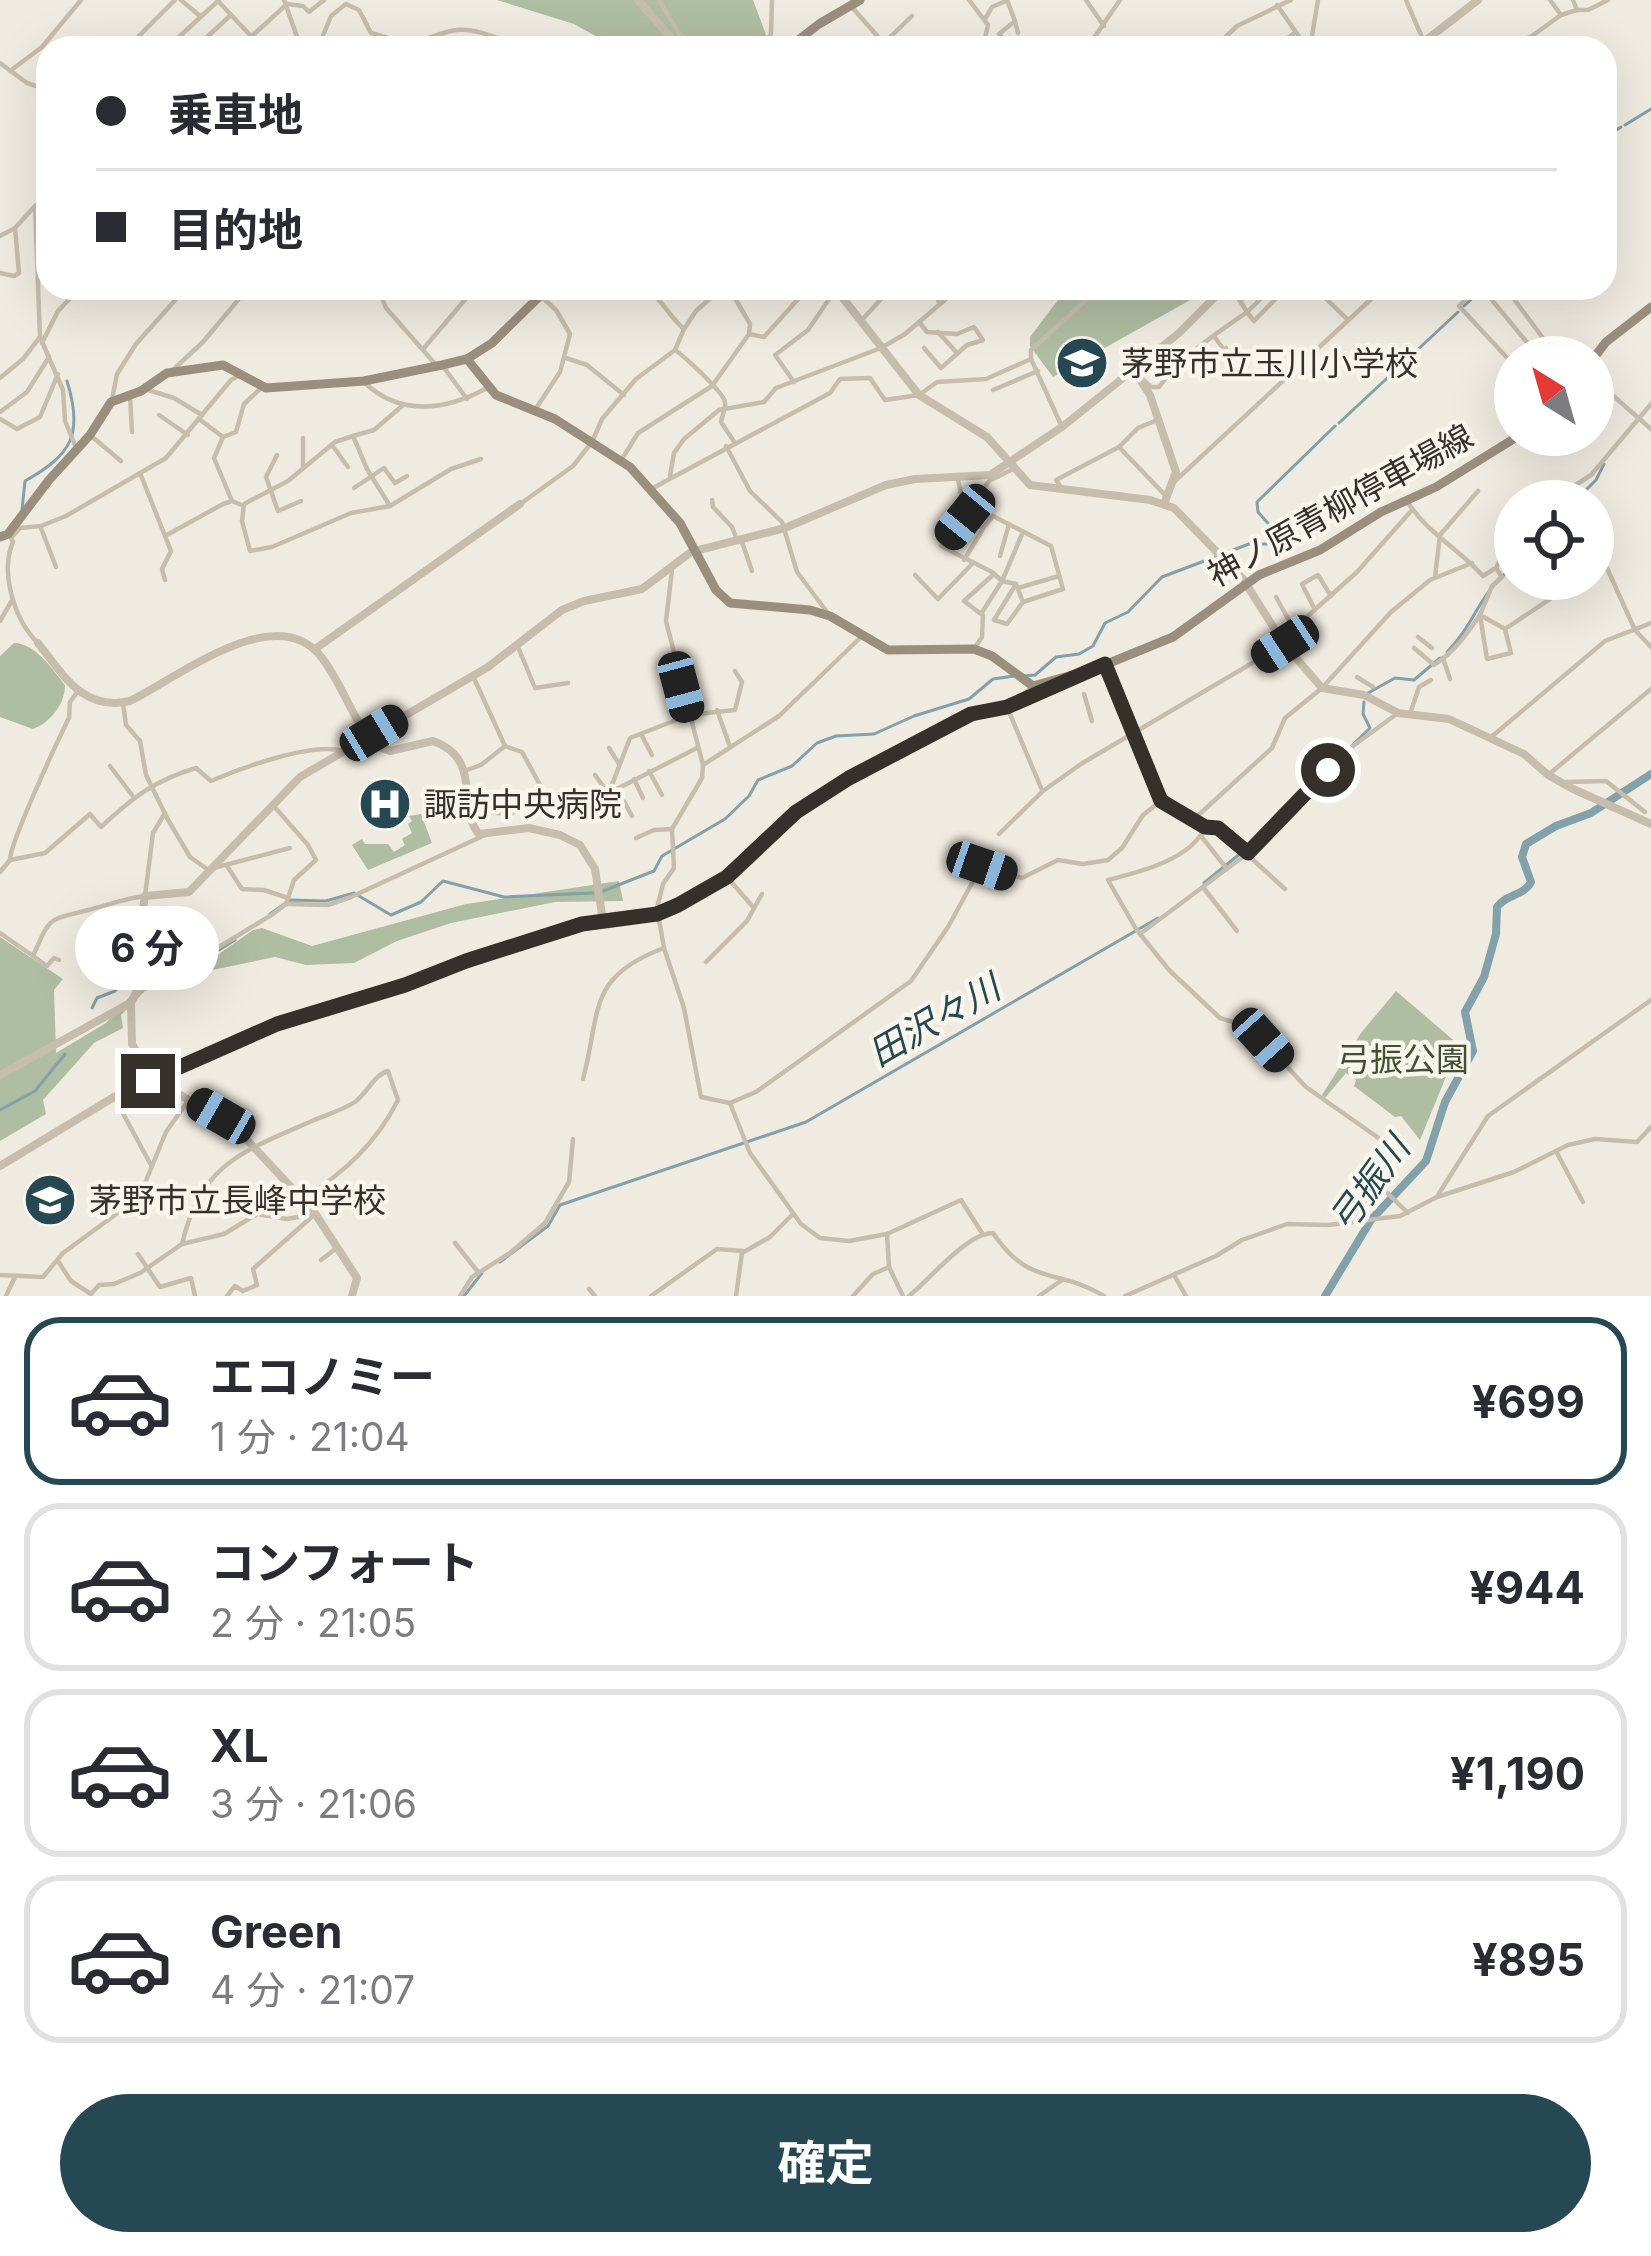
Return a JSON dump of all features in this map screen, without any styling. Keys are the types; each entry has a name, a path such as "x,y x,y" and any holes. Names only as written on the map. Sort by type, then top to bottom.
{"main road":[{"path":"806,36 855,3"},
{"path":"6,536 90,435 111,402 145,389 167,373 224,365 262,387 364,381 440,366 467,359 492,343 536,300"},
{"path":"1614,336 1651,307"},
{"path":"467,359 496,395 535,410 621,460 651,489 697,550 716,590 730,603 810,610 830,616 888,650 974,649 992,656 1033,686"},
{"name":"神ノ原青柳停車場線","path":"1033,686 1173,638 1246,584 1284,562 1320,550 1381,512 1410,506 1494,452"}],"street":[{"path":"50,36 81,0"},
{"path":"140,36 178,0 200,16"},
{"path":"179,36 218,0 250,36"},
{"path":"285,2 304,6 309,12 324,0"},
{"path":"638,0 670,36"},
{"path":"658,0 684,36"},
{"path":"770,36 772,0"},
{"path":"969,0 985,20"},
{"path":"985,36 985,20 992,7 1006,0 1018,33"},
{"path":"1086,0 1104,26"},
{"path":"1097,36 1120,0"},
{"path":"1227,36 1237,26 1291,0"},
{"path":"1311,36 1318,0"},
{"path":"1406,0 1417,36"},
{"path":"1432,36 1478,0"},
{"path":"1550,0 1561,15"},
{"path":"1573,0 1577,10"},
{"path":"1532,36 1561,15 1609,0"},
{"path":"252,36 285,2"},
{"path":"285,2 297,36"},
{"path":"855,3 877,36"},
{"path":"323,36 331,16 346,4 359,10 371,34 379,36"},
{"path":"1276,5 1297,36"},
{"path":"208,36 231,15"},
{"path":"893,36 912,16"},
{"path":"1001,36 1015,21"},
{"path":"439,36 468,30 488,36"},
{"path":"1290,36 1294,33"},
{"path":"10,71 36,51"},
{"path":"0,63 36,86"},
{"path":"0,236 15,228 35,206"},
{"path":"35,206 36,245"},
{"path":"0,273 19,273 15,228"},
{"path":"39,300 41,340 58,374 77,448"},
{"path":"0,377 41,340 68,300"},
{"path":"111,402 117,374 136,344 175,300"},
{"path":"167,373 203,342 238,300"},
{"path":"383,300 467,399"},
{"path":"424,348 465,300"},
{"path":"535,410 566,358 570,334 550,300"},
{"path":"663,300 669,316 684,328"},
{"path":"315,649 573,466 592,442 602,418 636,379 675,350 684,328 713,300"},
{"path":"621,460 638,433 712,386 749,334 750,324 734,300"},
{"path":"749,334 764,337 797,300"},
{"path":"794,382 775,355 808,330 827,300"},
{"path":"844,300 919,395 987,436 1030,485 1165,500"},
{"path":"861,321 880,300"},
{"path":"670,476 677,446 724,410 764,402 776,388 881,348 942,300"},
{"path":"1062,427 1031,350 1086,300"},
{"path":"1059,576 1017,586 941,546 988,481 1136,372 1215,300"},
{"path":"1136,372 1151,387 1159,387 1168,374 1247,312 1252,300"},
{"path":"1240,301 1254,321 1274,300"},
{"path":"1327,300 1348,320"},
{"path":"1174,481 1370,300"},
{"path":"1466,300 1459,306 1494,344"},
{"path":"1489,300 1520,336"},
{"path":"1515,300 1541,336"},
{"path":"919,322 927,332 957,334 974,327 983,340 967,345 941,368"},
{"path":"938,332 957,353"},
{"path":"1214,336 1226,348"},
{"path":"924,348 944,373 941,382"},
{"path":"675,350 693,362 725,399 721,422 736,444"},
{"path":"50,357 27,392 0,416 17,429 40,417 58,374"},
{"path":"566,358 587,365 624,395"},
{"path":"651,489 830,393 840,380 870,378 888,402 919,395 941,382 986,379 1031,359"},
{"path":"993,390 1038,371"},
{"path":"1136,372 1159,419 1176,472 1165,500"},
{"path":"241,375 231,380 166,458 40,526 20,528 6,536 13,542 4,562 19,622 78,692 94,701 123,703 254,637 282,633 300,639 315,649 376,746 391,751 425,741 450,751 470,789 470,824 485,835"},
{"path":"364,381 381,397 402,406 437,407 487,388"},
{"path":"244,506 232,501 214,458 223,437 236,432 244,404 262,387"},
{"path":"145,389 175,398 223,437"},
{"path":"130,396 132,432"},
{"path":"1614,398 1651,428"},
{"path":"1583,480 1651,404"},
{"path":"244,506 332,445 374,430 402,406"},
{"path":"159,415 188,436"},
{"path":"1064,491 1056,480 1119,447 1138,428 1155,421"},
{"path":"90,435 121,461"},
{"path":"353,436 390,506"},
{"path":"303,438 303,469"},
{"path":"332,445 348,467"},
{"path":"726,446 750,491 785,528 797,572 830,616"},
{"path":"1119,447 1246,584 1283,642 1322,688 1364,695 1398,713 1444,717 1524,754 1548,775 1651,824"},
{"path":"142,454 153,465"},
{"path":"278,455 266,477 278,511 301,501"},
{"path":"244,506 244,538 250,551 272,548 351,513 390,506 452,469 481,459"},
{"path":"33,956 47,924 62,913 92,910 114,899 189,892 300,777 473,676 572,604 642,589 697,550 785,528 900,481 990,476 1012,466"},
{"path":"354,488 384,468 394,483 407,476"},
{"path":"140,473 171,551 162,569 165,580"},
{"path":"958,479 965,515 983,528"},
{"path":"1435,577 1440,539 1478,491"},
{"path":"712,500 740,542 752,571"},
{"path":"165,536 232,501"},
{"path":"999,834 1042,791 1283,642 1410,506 1483,576 1494,574"},
{"path":"964,560 990,516 1051,546 1063,590 1023,602 1007,624 994,620 1017,586"},
{"path":"1000,556 1009,524"},
{"path":"40,526 56,567"},
{"path":"974,649 982,637 981,614 1023,532"},
{"path":"915,575 938,599 973,563"},
{"path":"1193,820 1273,748 1285,718 1322,688 1390,612 1435,577 1472,563"},
{"path":"672,567 666,620 704,765 702,778 672,829 674,868 663,884 657,914 684,1008 701,1097 730,1103 756,1092 911,981 982,866 1022,878 1058,860 1099,863 1122,848 1133,828 1161,801"},
{"path":"981,614 964,601 994,574"},
{"path":"1315,610 1302,584 1318,575 1330,596"},
{"path":"1414,648 1432,663 1443,658 1460,644 1480,615 1494,582"},
{"path":"1614,585 1634,630 1651,647"},
{"path":"1017,586 1023,602"},
{"path":"1276,597 1293,628"},
{"path":"1505,629 1548,600"},
{"path":"0,621 11,602"},
{"path":"1480,615 1505,629 1510,652 1487,659 1480,615"},
{"path":"1490,738 1605,641 1651,622"},
{"path":"704,765 779,716 861,636"},
{"path":"1418,637 1432,648"},
{"path":"518,647 536,688 568,683"},
{"path":"1443,658 1450,680"},
{"path":"0,1166 115,1097 277,1024 559,931 657,914 727,877 796,812 893,755 971,714 1007,707 1101,666 1161,801 1205,827 1218,828 1285,889"},
{"path":"534,803 603,808 630,738 689,715 736,710 742,682 735,671"},
{"path":"469,811 510,814 546,796 522,752 505,746 473,676"},
{"path":"1357,677 1372,687"},
{"path":"1410,714 1419,687 1431,680"},
{"path":"1007,707 1033,686"},
{"path":"1548,775 1651,689"},
{"path":"10,860 10,848 24,826 69,718 70,702 78,692"},
{"path":"1084,694 1092,721"},
{"path":"123,703 124,721 140,741 145,771 190,857 212,870 290,848"},
{"path":"1007,707 1042,791"},
{"path":"717,710 730,747"},
{"path":"1138,932 1246,852 1353,746 1398,713"},
{"path":"641,734 652,755"},
{"path":"464,772 505,746"},
{"path":"0,872 10,860 45,853 90,814 101,826 152,784 196,769 211,781 246,767 328,748 343,751"},
{"path":"609,748 619,764"},
{"path":"608,794 697,748"},
{"path":"110,766 132,796"},
{"path":"649,771 662,794"},
{"path":"596,775 608,794"},
{"path":"634,779 643,798"},
{"path":"1560,781 1606,781 1645,812"},
{"path":"617,789 632,816"},
{"path":"578,791 589,809"},
{"path":"146,970 214,950 287,901 294,880 316,860 272,804"},
{"path":"165,813 152,833 142,914 146,970 130,1003 132,1044 153,1078 221,1116 304,1199 357,1279 352,1296"},
{"path":"1205,827 1177,858 1108,880 1138,932 1169,970 1220,1018 1250,1027 1306,1087 1380,1139 1381,1186 1352,1223"},
{"path":"227,866 242,889 328,905 485,835 519,828 560,835 580,845 596,872 603,921"},
{"path":"636,838 672,829"},
{"path":"1201,836 1226,867"},
{"path":"727,877 753,907"},
{"path":"1203,887 1238,931"},
{"path":"706,962 747,921 762,894"},
{"path":"0,933 47,966 54,958 59,960"},
{"path":"583,1079 590,1055 590,1028 607,986 629,964 664,948"},
{"path":"1437,1197 1488,1116 1651,1000"},
{"path":"0,1075 130,1003"},
{"path":"182,1244 194,1204 211,1176 355,1102 381,1072 388,1071 398,1100 377,1138 347,1169 304,1199"},
{"path":"115,1097 152,1166"},
{"path":"0,1275 40,1278 94,1228 134,1201 166,1132 189,1098"},
{"path":"730,1103 746,1144 793,1214 820,1238 849,1241 887,1234 961,1200 982,1233"},
{"path":"1125,1296 1287,1223 1352,1223 1408,1213 1437,1197 1514,1172 1594,1138 1637,1142 1651,1127"},
{"path":"460,1296 478,1272 511,1253 545,1223 569,1182 573,1139"},
{"path":"1556,1151 1583,1202"},
{"path":"1381,1186 1408,1213"},
{"path":"58,1262 71,1281 91,1294 99,1285 114,1284 148,1268 182,1244 224,1234 257,1214 287,1219 315,1214"},
{"path":"227,1296 236,1286 243,1291 257,1285 253,1268 315,1214"},
{"path":"651,1296 717,1249 743,1251 770,1238 793,1214"},
{"path":"887,1234 889,1267 906,1296 982,1233 993,1233 1020,1266 1104,1296"},
{"path":"455,1243 478,1272"},
{"path":"320,1260 338,1247"},
{"path":"736,1296 737,1265 743,1251"},
{"path":"138,1254 160,1287 191,1278 195,1296"},
{"path":"854,1296 873,1274 889,1267"},
{"path":"1174,1275 1186,1296"},
{"path":"6,1296 14,1277"},
{"path":"1039,1296 1062,1280"},
{"path":"589,1289 595,1296"}],"green space":[{"path":"497,0 753,0 766,36 596,36 574,24"},
{"path":"1058,300 1190,300 1053,377 1030,346 1030,337"},
{"path":"14,643 36,652 65,685 56,712 33,729 0,717 0,656"},
{"path":"421,814 432,843 368,870 352,845 362,839 365,844 388,844 394,852 412,833 409,816"},
{"path":"619,881 623,901 555,902 451,923 397,941 354,963 306,965 275,957 188,975 145,991 121,1015 123,1028 94,1043 43,1100 46,1114 0,1141 0,937 63,979 54,990 56,1053 106,1023 154,970 219,954 253,930 262,928 312,946 466,904"},
{"name":"弓振公園","path":"1396,991 1459,1045 1420,1140 1401,1116 1395,1117 1354,1086 1356,1080 1346,1073 1325,1098 1322,1095 1361,1033"}],"waterway":[{"path":"1625,125 1651,109"},
{"path":"1617,130 1621,127"},
{"path":"1464,306 1470,300"},
{"path":"1339,423 1458,312"},
{"path":"22,510 25,481 53,462 70,442 74,416 67,381"},
{"path":"1023,676 1035,675 1056,657 1079,654 1093,646 1105,623 1128,612 1162,577 1249,544 1270,544 1274,530 1258,512 1257,502 1335,426"},
{"name":"田沢々川","path":"1596,480 1604,464"},
{"name":"田沢々川","path":"1447,652 1494,585"},
{"name":"田沢々川","path":"1368,693 1395,678 1414,680 1440,658"},
{"path":"603,891 654,871 662,856 725,819 758,780 792,766 817,743 836,736 874,734 969,699 993,679 1014,676"},
{"name":"田沢々川","path":"1204,883 1252,844 1370,728 1363,714 1364,702"},
{"name":"弓振川","path":"1325,1296 1371,1220 1426,1161 1445,1102 1473,1051 1465,1012 1484,977 1496,934 1497,907 1531,882 1522,857 1526,844 1591,813 1651,774"},
{"path":"270,914 290,900 326,901 354,893 391,915 421,902 443,881 504,897 593,893"},
{"name":"田沢々川","path":"500,1262 548,1226 560,1205 806,1122 1158,918"},
{"path":"92,1008 97,998 115,991 132,976 214,953 235,940"},
{"path":"0,1110 35,1091 65,1054"},
{"name":"田沢々川","path":"464,1296 482,1273"}],"place":[{"name":"茅野市立玉川小学校","path":"1082,363"},
{"name":"諏訪中央病院","path":"385,804"},
{"name":"茅野市立長峰中学校","path":"50,1200"}],"route":[{"path":"148,1081 277,1024 466,961 582,924 657,914 678,905 727,877 796,812 849,778 971,714 1007,707 1105,664 1161,801 1205,827 1218,828 1248,853 1328,770"}]}
